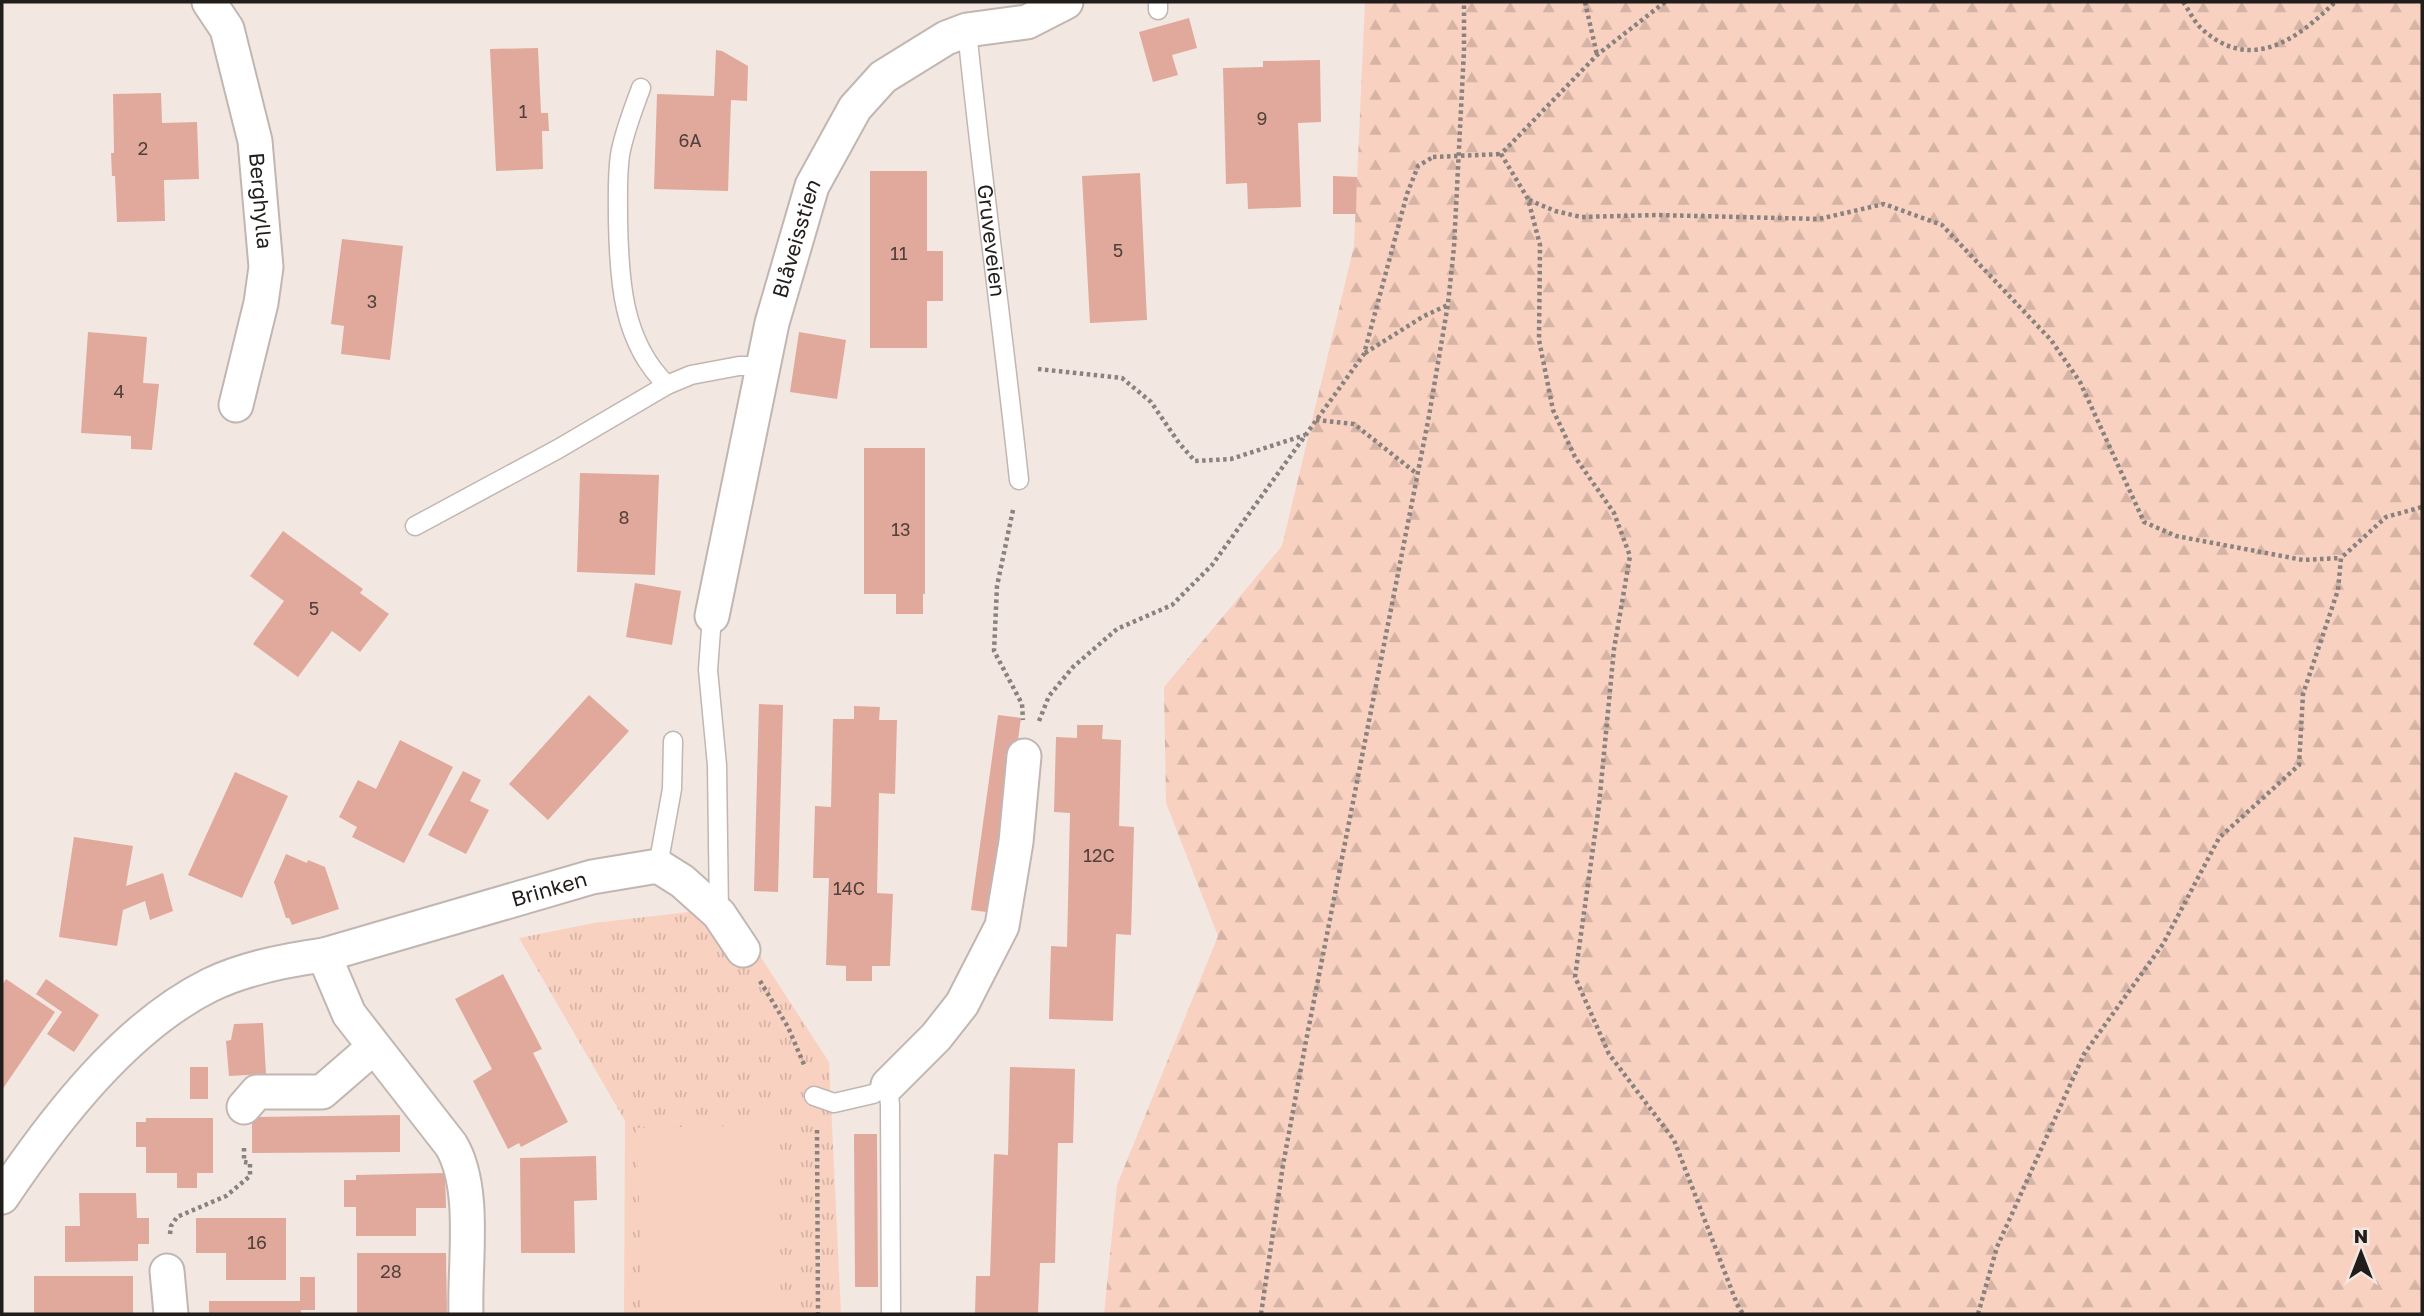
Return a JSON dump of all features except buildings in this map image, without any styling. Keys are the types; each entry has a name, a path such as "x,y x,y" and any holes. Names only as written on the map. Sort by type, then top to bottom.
{"street":[{"name":"Berghylla","path":"209,2 227,29 255,141 267,267 236,405"},
{"name":"Blåveisstien","path":"712,616 772,323 812,186 855,108 883,77 946,37 964,16 1027,22 1066,2"},
{"path":"887,1084 936,1037 961,1004 1002,926 1016,842 1024,756"},
{"path":"657,866 682,881 719,914 743,950"},
{"name":"Brinken","path":"2,1197 28,1158 118,1052 146,1027 209,986 239,974 293,959 324,955 592,877 657,866"},
{"path":"324,955 349,1014 459,1157 466,1196 466,1314"},
{"path":"244,1107 257,1092 323,1092 374,1046"},
{"path":"167,1271 170,1314"}],"lane":[{"name":"Gruveveien","path":"964,16 1019,481"},
{"path":"641,88 620,156 619,269 626,314 640,353 652,371 667,385"},
{"path":"415,526 558,449 667,385 703,373 739,366 764,366"},
{"path":"712,616 708,670 717,765 719,914"},
{"path":"657,866 672,789 673,741"},
{"path":"814,1096 834,1103 873,1094 887,1084 890,1105 891,1314"}],"path":[{"path":"1261,1314 1283,1165 1308,1027 1448,304 1454,247 1464,2"},
{"path":"1585,2 1597,55"},
{"path":"1024,756 1049,696 1073,667 1117,629 1172,605 1212,565 1364,354 1407,194 1418,166 1433,157 1501,154 1597,55 1664,2"},
{"path":"2183,2 2200,28 2231,50 2262,49 2292,40 2335,2"},
{"path":"1501,154 1528,199 1540,245 1539,340 1553,410 1575,457 1614,513 1630,556 1614,649 1599,805 1575,977 1609,1054 1674,1140 1743,1314"},
{"path":"1528,199 1555,211 1581,217 1657,215 1819,219 1884,204 1942,225 2051,340 2080,382 2144,522 2176,536 2303,560 2341,558 2386,517 2422,507"},
{"path":"1364,354 1448,304"},
{"path":"1007,365 1122,378 1151,402 1178,443 1195,461 1231,459 1306,435"},
{"path":"1316,420 1354,424 1416,473"},
{"path":"1019,481 997,586 994,651 1022,704 1024,756"},
{"path":"1978,1314 1997,1247 2084,1054 2163,944 2220,838 2299,765 2303,694 2337,590 2341,558"},
{"path":"167,1271 171,1226 177,1217 226,1196 250,1176 250,1163 244,1162 244,1107"}],"green space":[{"path":"1365,2 2422,2 2422,1314 1104,1314 1117,1185 1218,936 1166,803 1164,687 1282,546 1354,246"},
{"path":"689,912 736,919 829,1062 841,1314 624,1314 625,1121 519,938 594,923"},
{"path":"776,1125 781,1314 642,1314 637,1128"}]}
